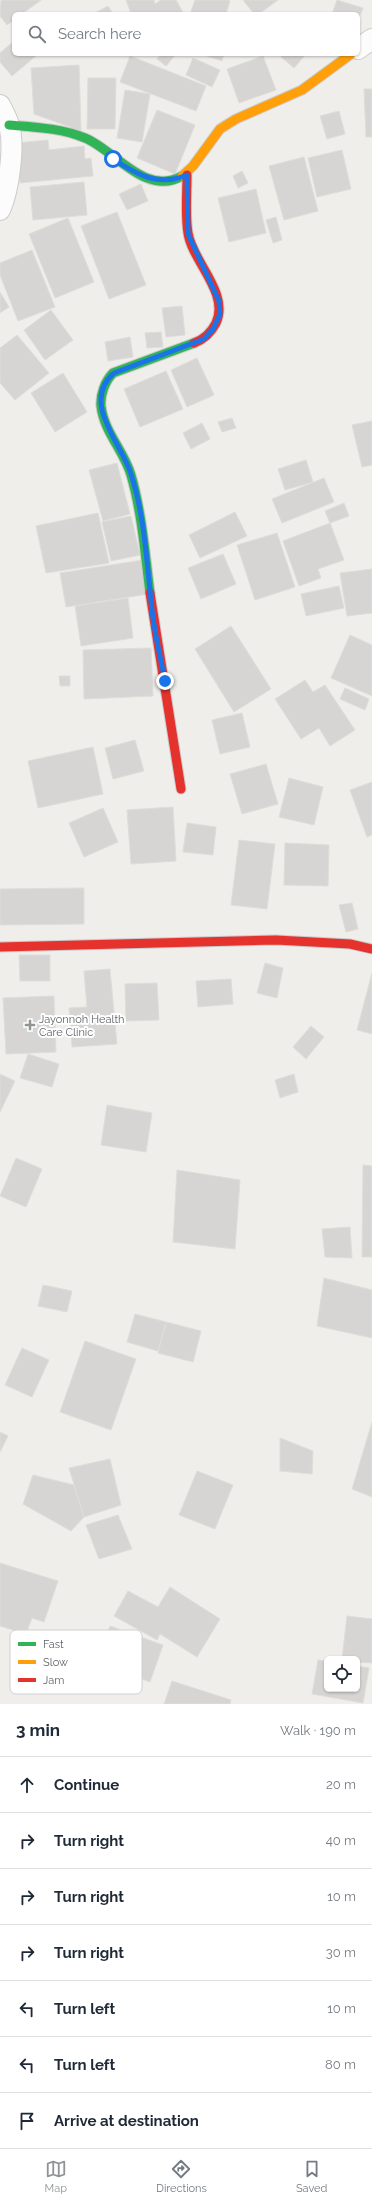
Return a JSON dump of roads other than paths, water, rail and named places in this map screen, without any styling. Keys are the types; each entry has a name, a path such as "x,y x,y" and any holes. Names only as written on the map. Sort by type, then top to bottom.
{"street":[{"path":"360,48 372,39"},
{"path":"181,789 153,619 140,514 131,474 119,446 104,422 101,404 106,380 114,373 204,339 213,329 220,314 219,301 188,234 187,175 209,140 222,128 295,94 349,56"},
{"path":"0,105 9,125 12,151 8,182 0,210"},
{"path":"9,125 49,129 81,136 95,143 113,159 130,170 150,179 174,180 187,175"},
{"path":"0,947 276,940 350,944 372,949"}],"place":[{"name":"Jayonnoh Health Care Clinic","path":"30,1025"}]}
